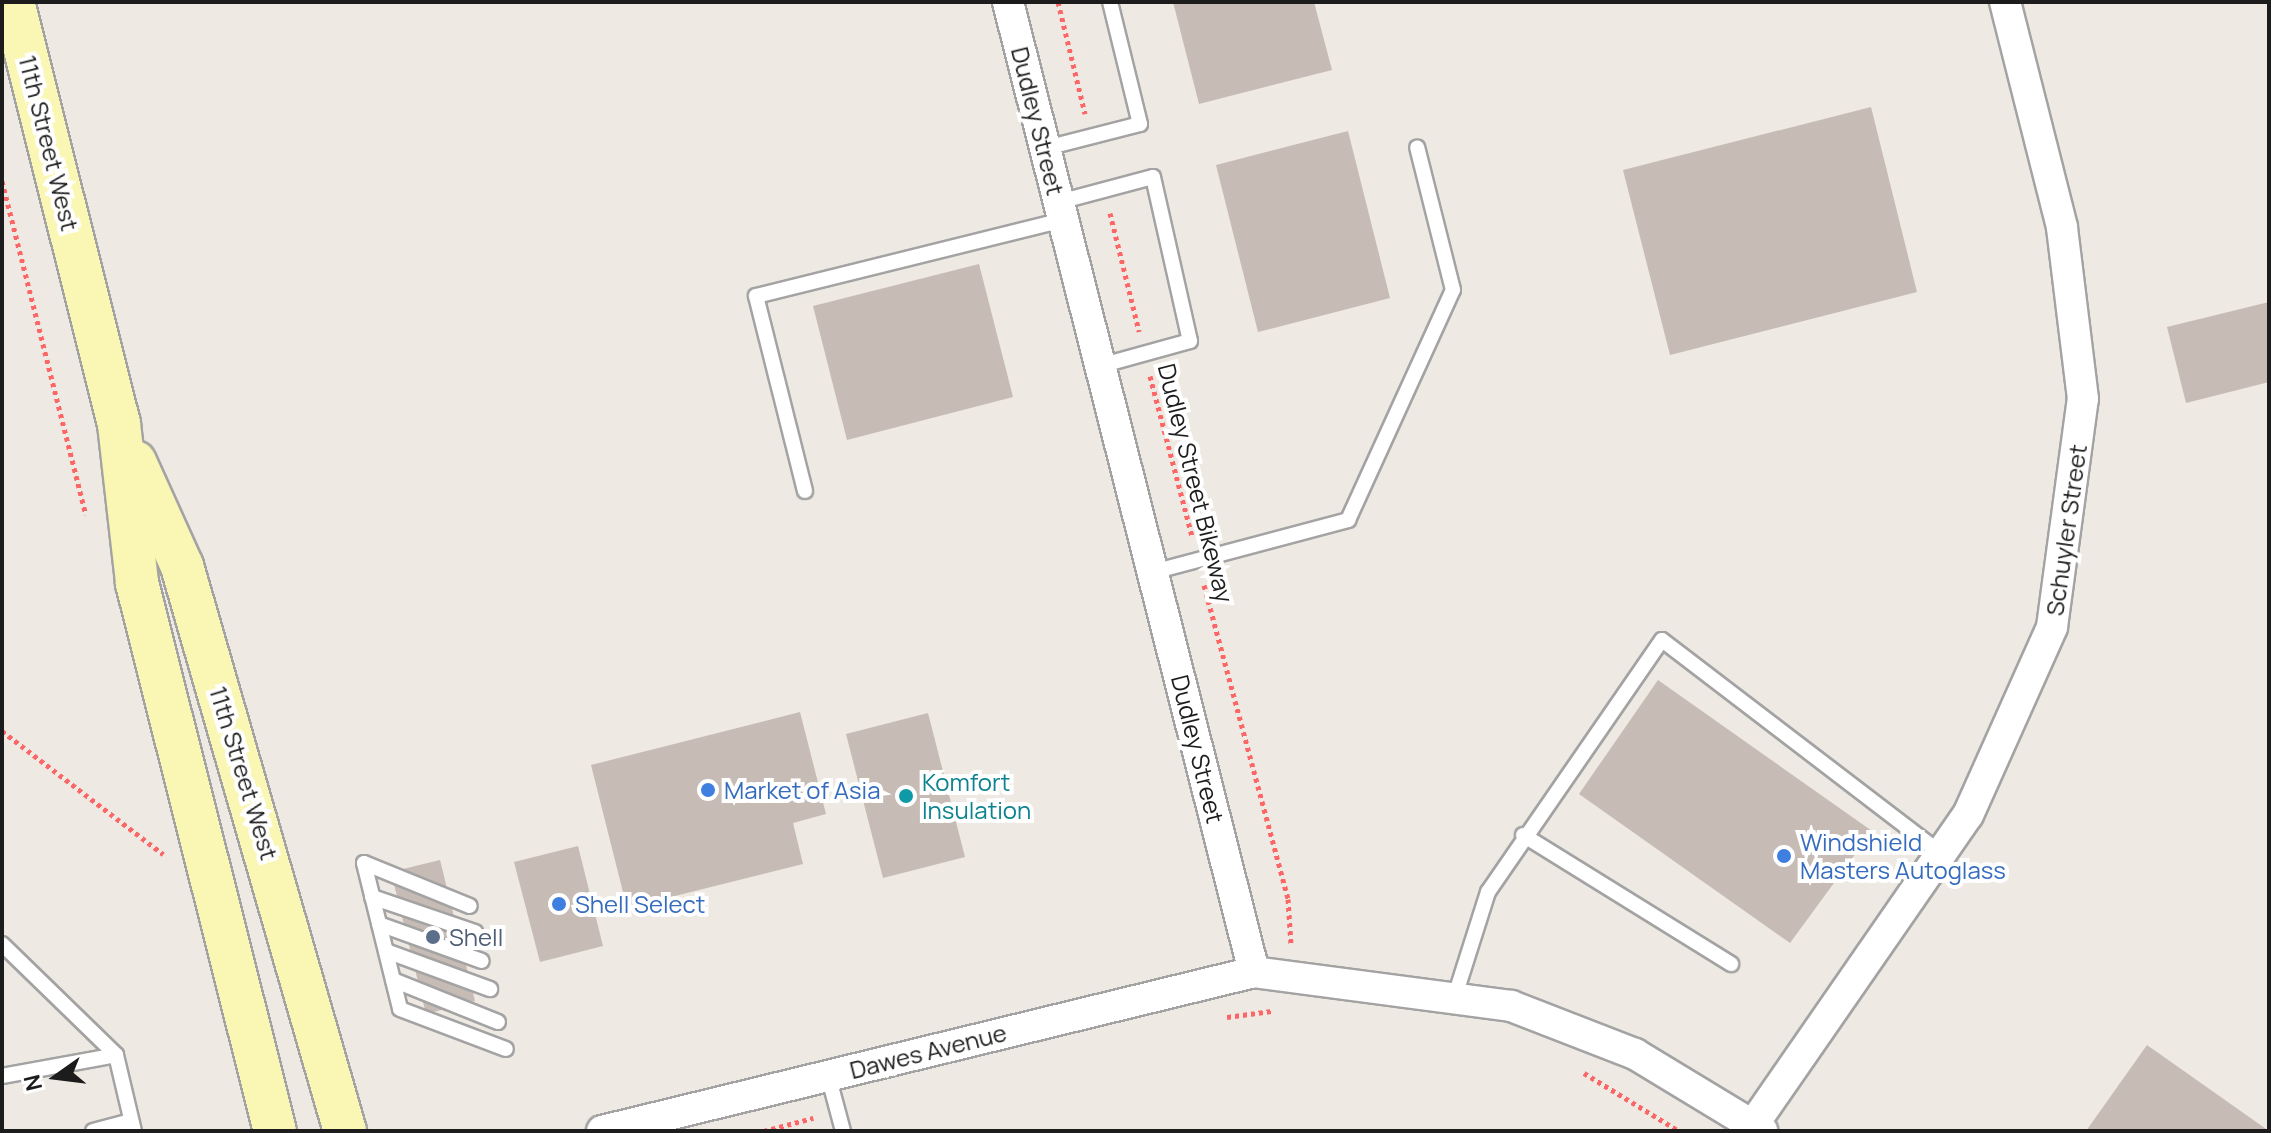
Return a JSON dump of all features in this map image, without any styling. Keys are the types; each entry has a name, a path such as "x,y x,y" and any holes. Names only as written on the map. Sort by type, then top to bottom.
{"main road":[{"name":"11th Street West","path":"13,2 119,424 137,583 275,1131"},
{"name":"11th Street West","path":"119,424 182,566 345,1131"}],"street":[{"name":"Dudley Street","path":"1008,2 1254,972"},
{"name":"Schuyler Street","path":"1758,1128 1968,815 2052,627 2083,399 2062,227 2005,2"},
{"path":"1254,972 1293,972 1511,1006 1635,1054 1758,1128"},
{"name":"Dawes Avenue","path":"602,1131 1254,972"}],"lane":[{"path":"1046,148 1140,124 1110,2"},
{"path":"1153,572 1348,520 1453,290 1417,147"},
{"path":"805,491 756,296 1061,211 1104,191 1153,177 1190,341 1100,366"},
{"path":"1455,996 1488,892 1523,835 1662,640 1942,854"},
{"path":"1523,835 1731,964"},
{"path":"470,906 364,863 400,1009 506,1049"},
{"path":"372,897 475,932"},
{"path":"379,924 482,961"},
{"path":"2,944 116,1055 133,1126 93,1131"},
{"path":"386,951 490,989"},
{"path":"393,980 498,1022"},
{"path":"2,1076 116,1055"},
{"path":"828,1075 843,1131"}],"path":[{"path":"1058,2 1091,137"},
{"name":"Dudley Street Bikeway","path":"1104,191 1288,899 1293,972"},
{"path":"2,731 164,855"},
{"path":"1215,1018 1278,1010"},
{"path":"1573,1067 1679,1131"},
{"path":"764,1131 838,1112"}],"building":[{"path":"1173,2 1314,2 1332,70 1199,104"},
{"path":"1871,107 1917,292 1670,355 1623,170"},
{"path":"1348,131 1390,298 1258,332 1216,165"},
{"path":"979,264 1013,397 847,440 813,306"},
{"path":"2269,302 2269,382 2186,403 2167,327"},
{"path":"1658,680 1872,831 1790,943 1579,794"},
{"name":"Market of Asia","path":"800,712 826,814 793,823 803,864 627,908 591,765"},
{"name":"Komfort Insulation","path":"928,713 965,857 883,878 846,734"},
{"name":"Shell Select","path":"578,846 603,946 540,962 514,862"},
{"name":"Shell","path":"440,860 475,1001 426,1014 391,872"},
{"path":"2147,1045 2269,1131 2086,1131"}],"place":[{"name":"Market of Asia","path":"708,790"},
{"name":"Komfort Insulation","path":"906,796"},
{"name":"Windshield Masters Autoglass","path":"1784,856"},
{"name":"Shell Select","path":"559,904"},
{"name":"Shell","path":"433,937"}]}
